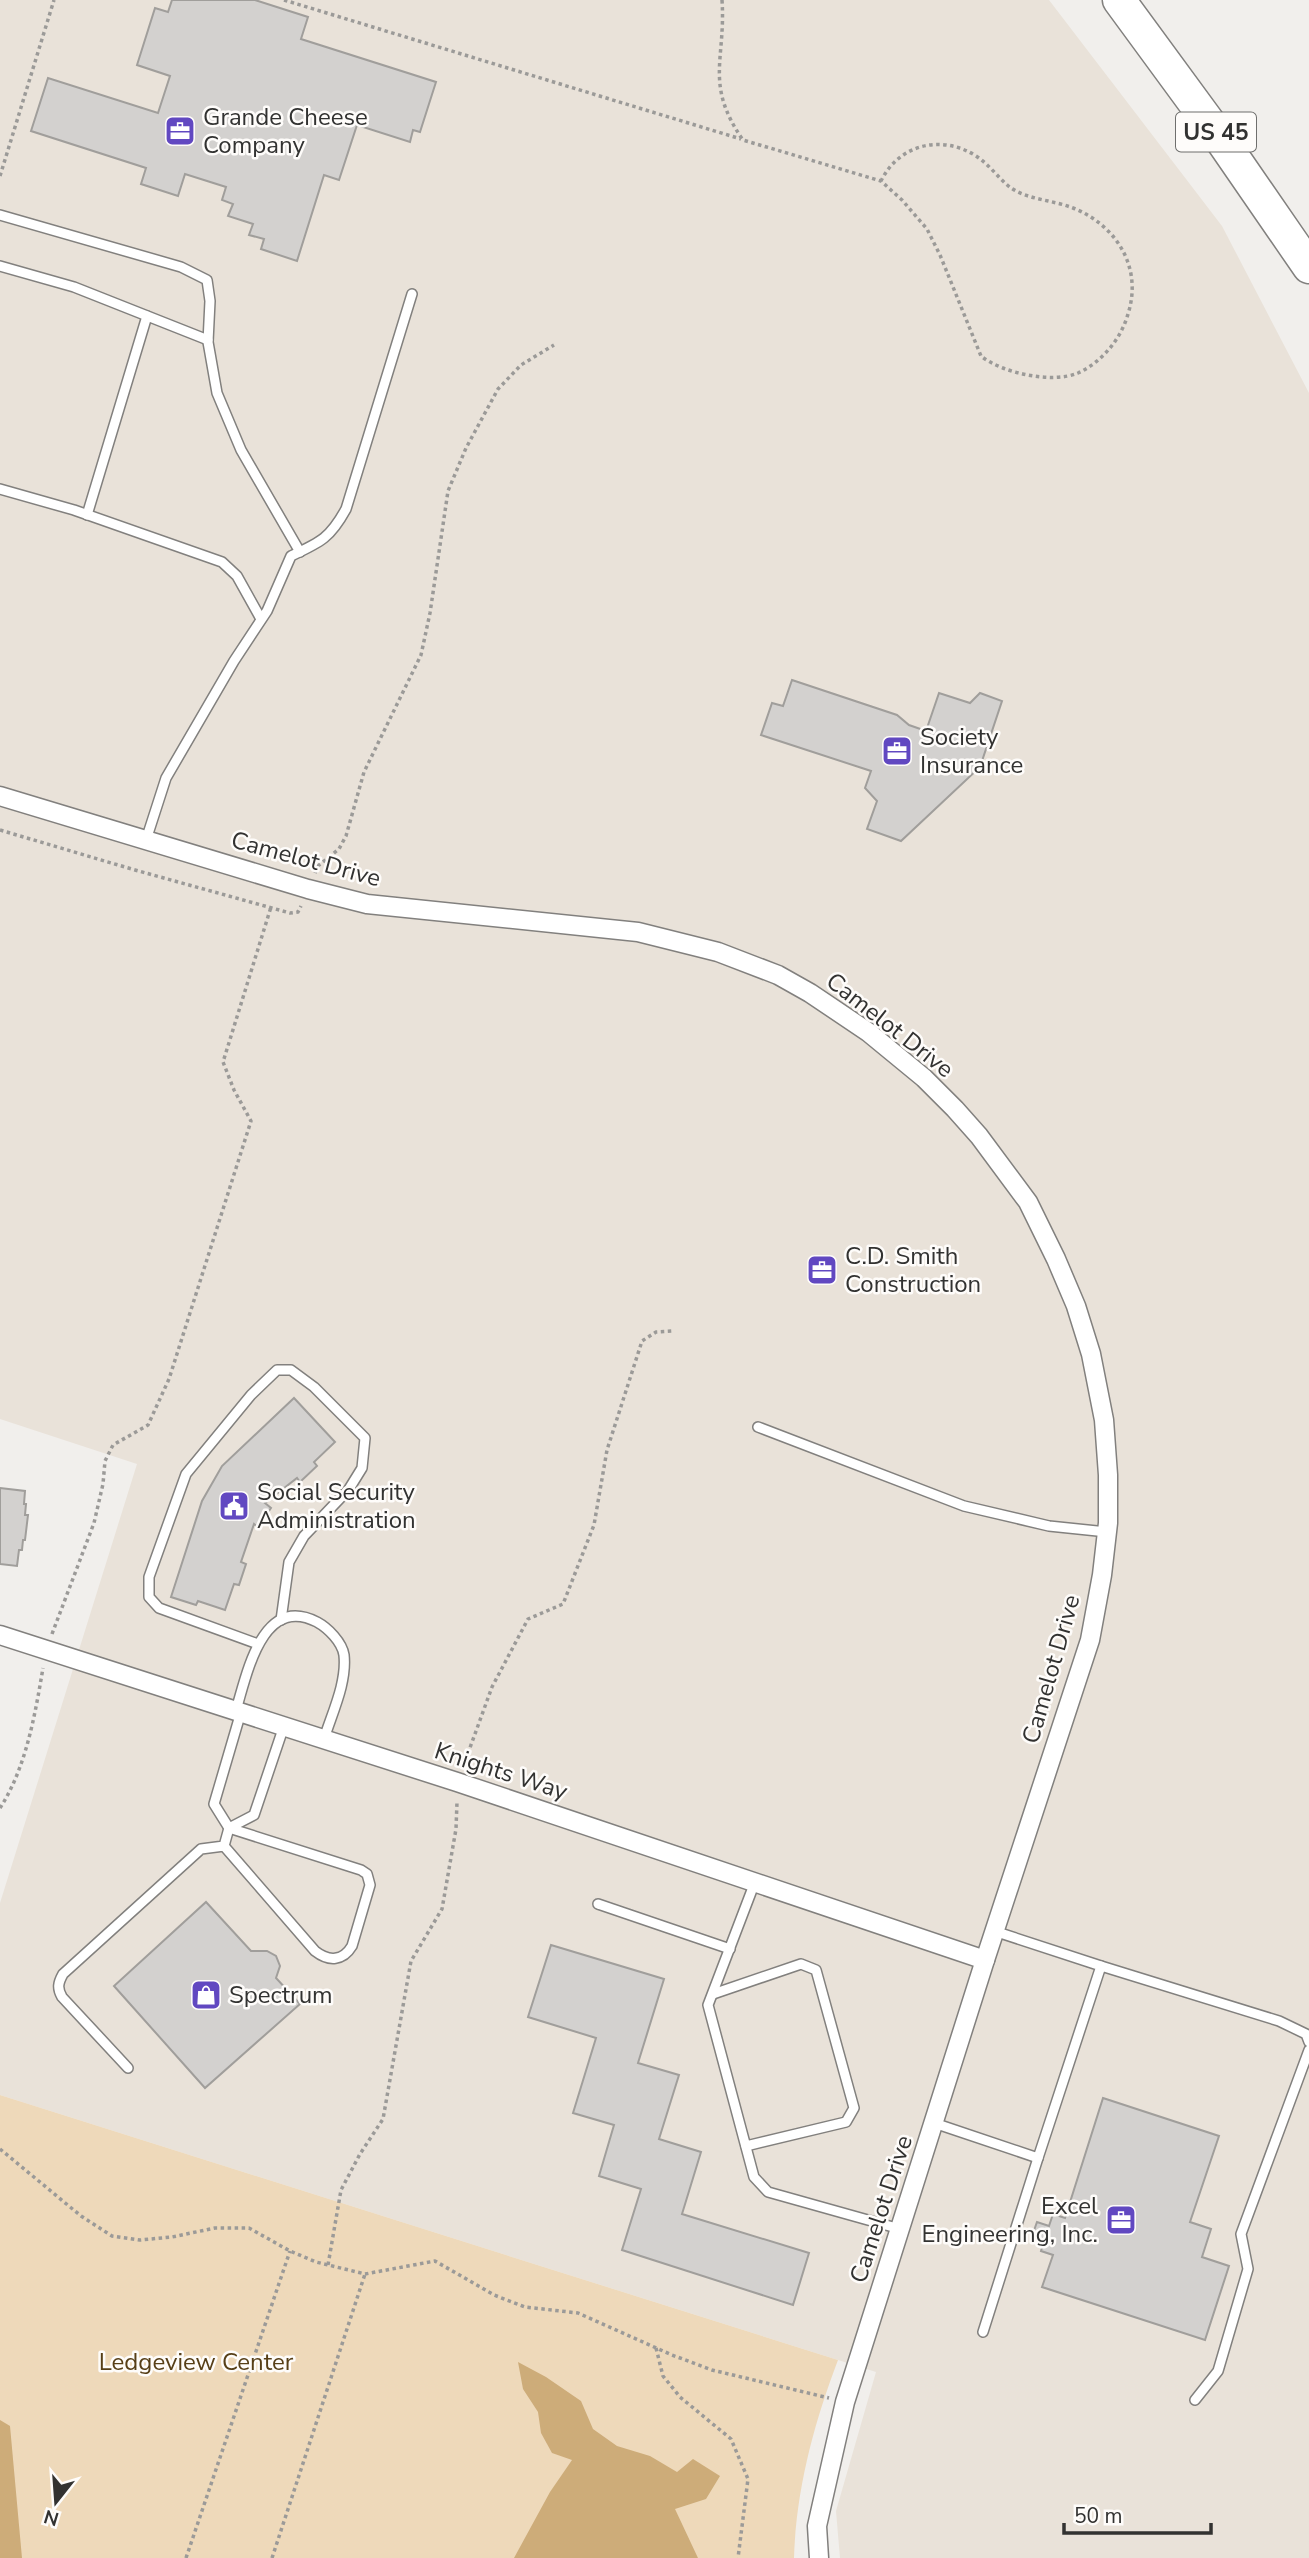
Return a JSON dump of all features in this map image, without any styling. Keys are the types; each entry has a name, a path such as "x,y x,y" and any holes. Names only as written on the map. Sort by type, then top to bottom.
{"highway":[{"name":"US 45","path":"1119,0 1218,135 1309,267"}],"street":[{"name":"Camelot Drive","path":"0,796 308,889 368,904 612,928 655,935 718,952 778,975 810,993 886,1046 924,1078 979,1136 1028,1202 1056,1259 1076,1306 1091,1354 1104,1420 1108,1475 1107,1532 1102,1575 1090,1640 994,1931 845,2402 817,2526 819,2558"},
{"name":"Knights Way","path":"0,1635 239,1711 985,1960"}],"lane":[{"path":"0,215 181,267 207,280 210,301 208,340 217,393 241,450 300,552"},
{"path":"0,266 74,287 208,340"},
{"path":"146,840 166,778 261,619 291,556 333,533 346,509 412,294"},
{"path":"87,515 148,316"},
{"path":"0,489 87,515 222,562 237,576 261,619"},
{"path":"258,1644 159,1608 149,1598 149,1577 186,1474 251,1395 277,1370 291,1370 314,1387 365,1438 362,1468 349,1489 304,1536 289,1562 281,1620"},
{"path":"758,1427 964,1506 1049,1526 1107,1532"},
{"path":"223,1846 323,1958 333,1959 347,1954 352,1946 370,1885 367,1874 229,1828 214,1804 258,1644 268,1629 281,1620 302,1616 321,1624 343,1650 344,1671 324,1740"},
{"path":"223,1846 229,1828 254,1815 284,1726"},
{"path":"128,2068 62,1997 58,1990 59,1981 63,1974 201,1849 223,1846"},
{"path":"755,1882 708,2005 754,2177 768,2192 900,2229"},
{"path":"598,1904 730,1949"},
{"path":"994,1931 1279,2021 1306,2034 1309,2042"},
{"path":"713,1994 801,1964 816,1970 854,2108 846,2122 746,2146"},
{"path":"983,2333 1101,1966"},
{"path":"1195,2400 1219,2371 1248,2269 1241,2234 1309,2050"},
{"path":"934,2123 1038,2158"}],"path":[{"path":"0,176 54,0"},
{"path":"284,0 881,181 909,207 927,229 981,356 990,363 1017,373 1064,377 1077,374 1090,366 1120,335 1131,305 1131,272 1122,246 1098,221 1072,207 1011,188 988,165 957,147 940,144 908,152 895,159 881,181"},
{"path":"722,0 718,87 724,108 743,140"},
{"path":"0,830 135,870 298,912 318,866 339,849 346,836 364,772 421,655 448,491 466,448 498,389 521,365 554,345"},
{"path":"0,1808 21,1762 35,1717 46,1650 94,1523 105,1461 113,1445 148,1425 169,1379 251,1121 223,1062 271,907"},
{"path":"0,2149 81,2216 112,2236 140,2239 215,2228 249,2228 316,2262 365,2274 435,2261 494,2295 525,2307 578,2313 712,2370 845,2402"},
{"path":"186,2558 290,2251"},
{"path":"272,2558 365,2274"},
{"path":"656,2348 663,2376 680,2397 731,2439 748,2479 738,2558"}],"shaded area":[{"path":"0,0 1049,0 1222,226 1309,393 1309,2558 840,2558 836,2511 876,2372 0,2095 0,1903 137,1464 0,1419"},
{"path":"518,2362 581,2401 593,2429 617,2446 650,2456 677,2472 693,2459 720,2476 706,2499 675,2509 698,2558 514,2558 550,2492 572,2460 552,2453 541,2433 538,2412 523,2389"},
{"path":"0,2420 10,2426 22,2558 0,2558"}],"green space":[{"name":"Ledgeview Center","path":"0,2095 838,2360 821,2408 802,2482 794,2558 0,2558"}],"building":[{"name":"Grande Cheese Company","path":"172,0 255,0 308,17 301,39 436,82 420,132 413,130 410,142 357,125 339,180 324,175 297,261 261,249 264,239 249,235 253,224 228,216 233,204 222,200 226,187 185,174 178,196 141,184 146,168 31,131 48,78 158,113 170,76 137,65 155,8 168,12"},
{"name":"Society Insurance","path":"792,680 897,715 909,725 926,731 939,693 970,703 980,693 1002,701 980,767 901,841 867,829 877,801 865,788 871,771 761,735 772,703 783,706"},
{"name":"Social Security Administration","path":"294,1398 335,1442 314,1462 317,1466 300,1482 297,1478 265,1503 271,1508 258,1527 254,1524 241,1562 246,1564 239,1585 234,1584 225,1610 198,1601 196,1605 171,1597 202,1501 222,1466"},
{"path":"0,1488 25,1491 25,1515 28,1515 25,1540 22,1550 19,1550 17,1566 0,1564"},
{"name":"Spectrum","path":"206,1902 251,1951 267,1951 276,1956 280,1966 276,1978 300,2004 205,2088 114,1986"},
{"path":"551,1945 664,1979 638,2063 679,2075 659,2139 701,2152 682,2214 809,2253 793,2305 622,2250 641,2189 599,2176 614,2125 573,2113 596,2038 528,2017"},
{"name":"Excel Engineering, Inc.","path":"1103,2098 1219,2136 1190,2222 1211,2229 1202,2257 1229,2266 1205,2340 1042,2287 1053,2255 1041,2251 1044,2240 1032,2236 1037,2222 1049,2226 1053,2214 1065,2218"}],"place":[{"name":"Grande Cheese Company","path":"180,131"},
{"name":"Society Insurance","path":"897,751"},
{"name":"C.D. Smith Construction","path":"822,1270"},
{"name":"Social Security Administration","path":"234,1506"},
{"name":"Spectrum","path":"206,1995"},
{"name":"Excel Engineering, Inc.","path":"1121,2220"}]}
